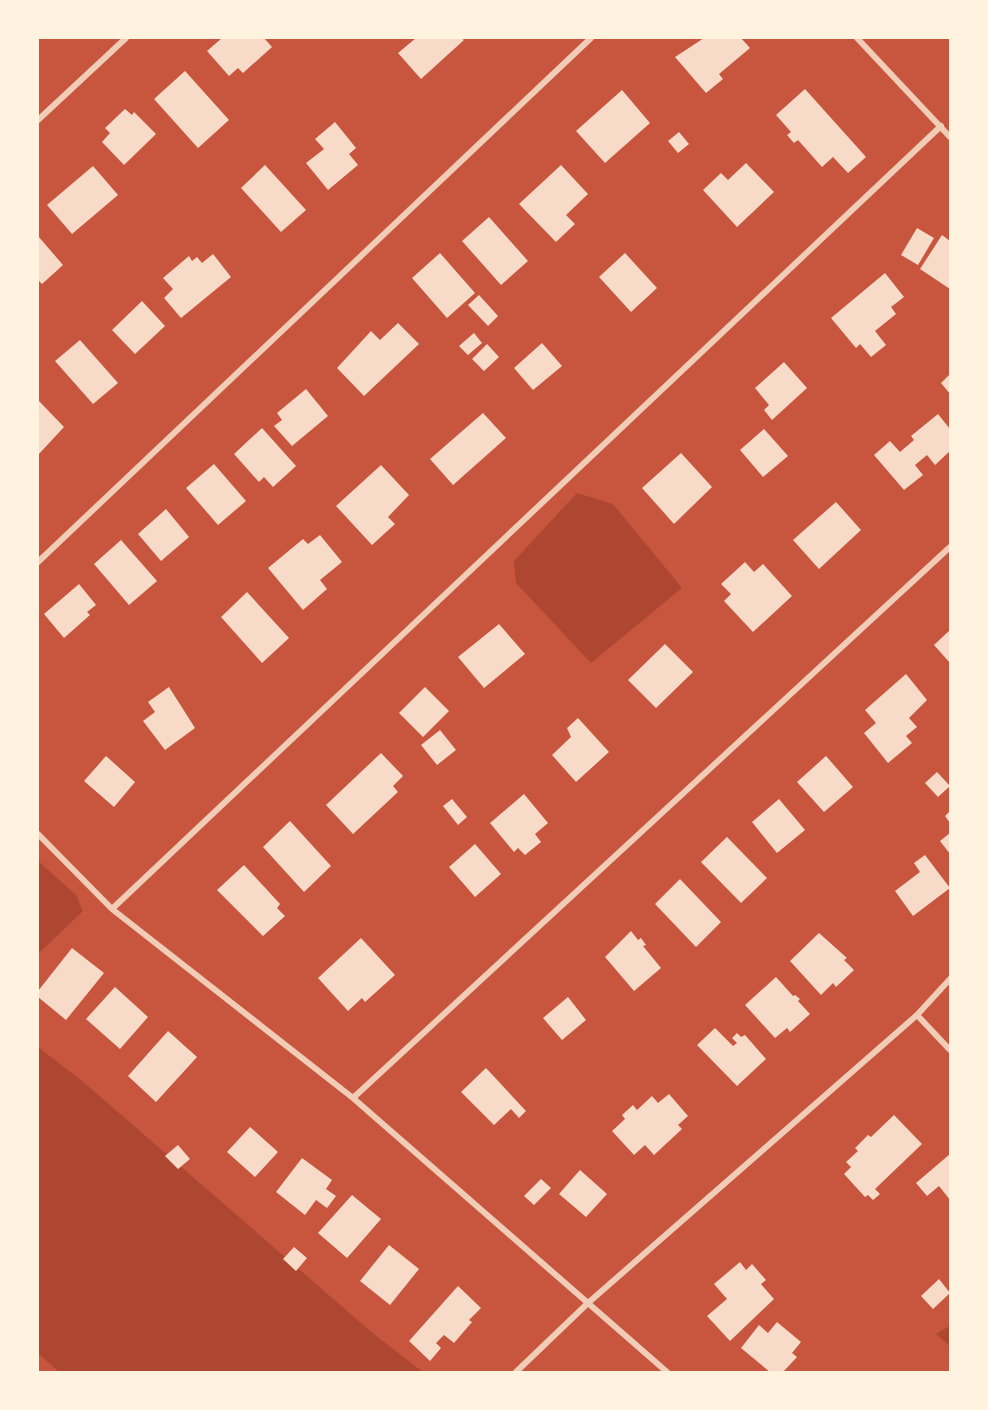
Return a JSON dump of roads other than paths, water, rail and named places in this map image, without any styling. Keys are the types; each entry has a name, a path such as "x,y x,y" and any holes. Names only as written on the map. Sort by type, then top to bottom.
{"street":[{"path":"38,120 126,38"},
{"path":"38,562 591,38"},
{"path":"857,38 951,137"},
{"path":"112,909 941,126"},
{"path":"353,1098 951,547"},
{"path":"38,834 112,909 353,1098 667,1372"},
{"path":"516,1372 588,1303 917,1015 951,979"},
{"path":"917,1015 951,1050"}]}
